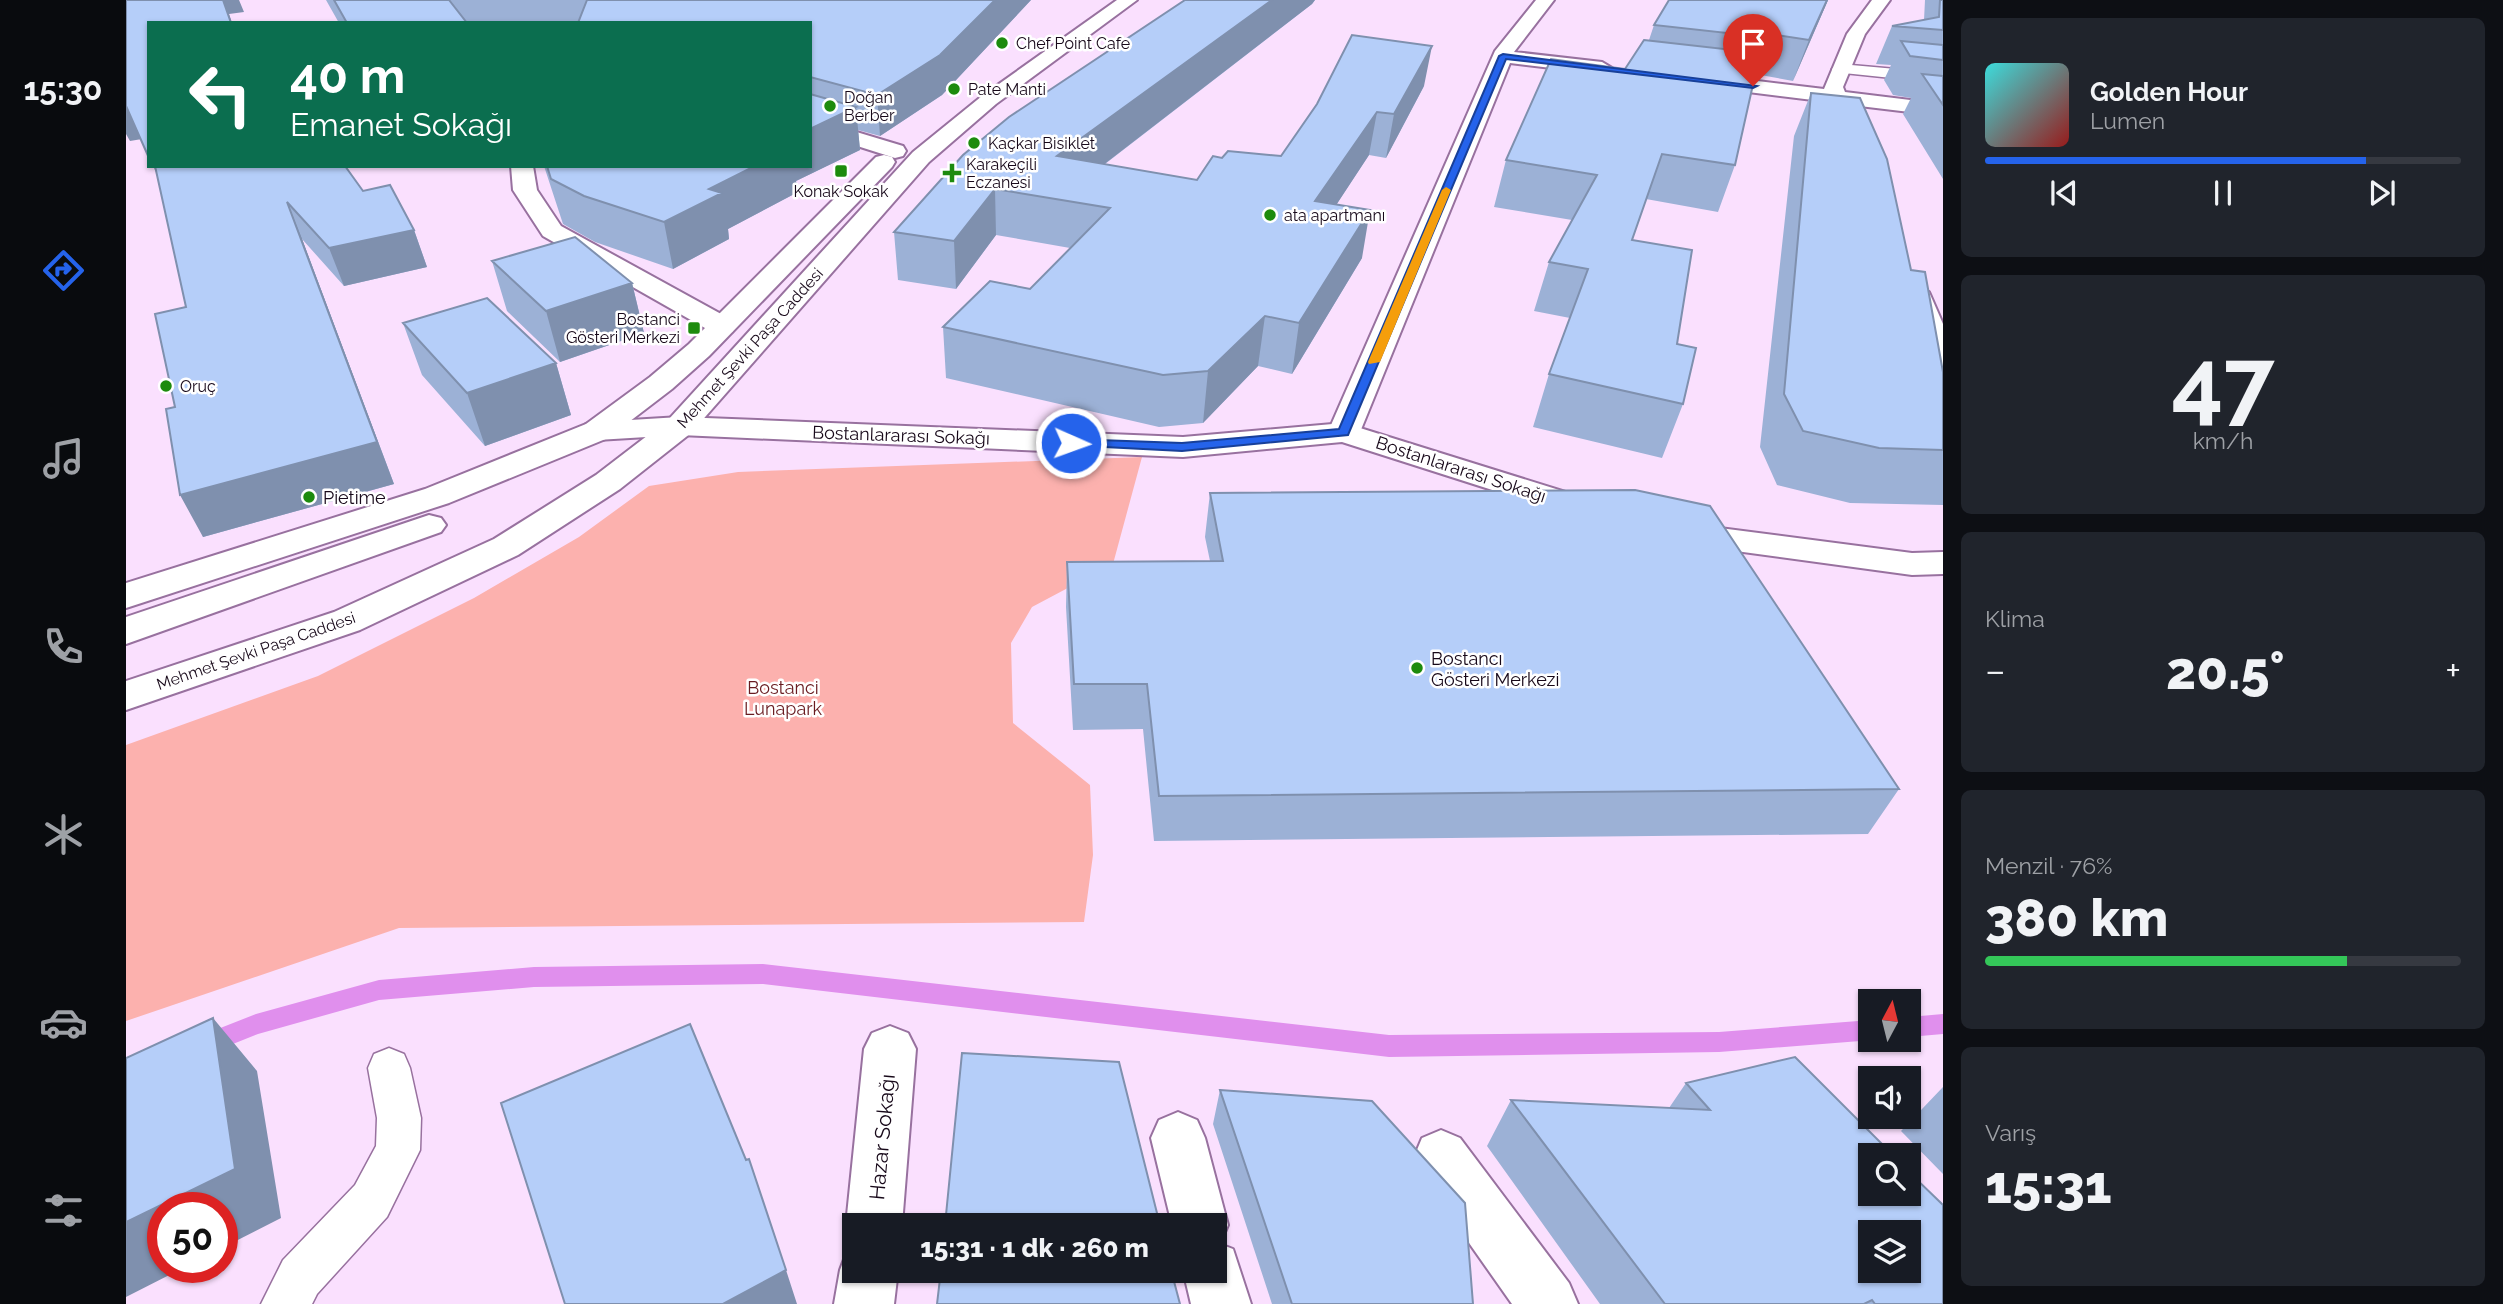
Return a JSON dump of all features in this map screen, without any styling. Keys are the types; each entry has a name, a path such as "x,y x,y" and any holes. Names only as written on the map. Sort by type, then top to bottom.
{"main road":[{"name":"Mehmet Şevki Paşa Caddesi","path":"126,596 437,496 597,431 661,383 722,326 895,151 1100,0"},
{"name":"Mehmet Şevki Paşa Caddesi","path":"126,696 347,621 506,547 608,482 680,426 921,157 989,100 1128,0"},
{"path":"1344,432 1503,56 1545,0"},
{"path":"1852,133 1833,87 1856,34 1881,0"},
{"path":"1503,56 1628,71"},
{"path":"1684,78 1943,110"},
{"path":"812,125 895,151"},
{"path":"522,168 525,190 552,231 722,326"},
{"path":"1913,283 1943,359"},
{"name":"Bostanlararası Sokağı","path":"597,431 680,426 1182,447 1344,432 1602,514"},
{"path":"126,631 509,495 550,472 597,431"},
{"path":"1650,528 1703,538 1912,564 1943,563"},
{"name":"Hazar Sokağı","path":"875,1213 890,1049"},
{"path":"1178,1138 1197,1213"},
{"path":"1441,1157 1548,1304"},
{"path":"864,1304 867,1283"},
{"path":"1215,1283 1221,1304"}],"lane":[{"path":"1840,69 1936,77"},
{"path":"285,1304 300,1277 371,1201 398,1150 400,1118 389,1068"}],"green space":[{"name":"Bostanci Lunapark","path":"1142,457 1113,564 1032,607 1011,643 1013,723 1090,785 1093,855 1084,922 399,928 126,1021 126,745 318,676 474,598 579,537 649,486 738,472"}],"building":[{"path":"126,0 223,0 230,21 147,21 147,153 126,106"},
{"path":"334,0 449,0 465,21 346,21"},
{"path":"587,0 995,0 940,55 877,95 812,78 812,21 579,21"},
{"path":"1185,0 1272,0 1057,156 1197,180 1213,156 1222,158 1228,151 1281,156 1317,104 1352,35 1432,46 1394,114 1377,112 1315,201 1370,210 1299,323 1265,316 1208,371 1163,375 943,327 990,281 1030,289 1110,208 995,189 954,241 894,232 963,155 1009,117"},
{"path":"1669,0 1827,0 1809,40 1764,33 1763,37 1654,25"},
{"path":"1940,0 1943,0 1943,30 1892,26 1939,17"},
{"path":"1644,40 1760,53 1735,165 1662,154 1632,240 1692,250 1677,344 1696,348 1683,404 1549,374 1588,269 1549,262 1597,175 1506,160 1551,59 1625,69"},
{"path":"1901,41 1943,45 1943,60 1910,56"},
{"path":"1922,74 1943,76 1943,105"},
{"path":"1811,93 1860,98 1887,159 1911,270 1925,272 1943,372 1943,450 1879,448 1803,431 1784,394"},
{"path":"812,95 856,107 812,128"},
{"path":"155,168 346,168 363,191 390,185 414,230 329,248 287,202 377,442 180,495 166,409 175,407 155,314 186,307"},
{"path":"548,168 751,168 709,189 722,193 664,222 584,196 551,179"},
{"path":"575,237 632,283 546,311 492,261"},
{"path":"487,298 556,363 467,393 403,323"},
{"name":"Bostancı Gösteri Merkezi","path":"1635,490 1710,506 1899,789 1159,796 1147,684 1074,684 1067,562 1223,561 1210,493"},
{"path":"213,1018 235,1169 188,1192 147,1192 147,1212 126,1222 126,1058"},
{"path":"690,1024 746,1160 749,1159 786,1270 723,1304 565,1304 501,1103"},
{"path":"962,1053 1119,1062 1157,1213 946,1213"},
{"path":"1795,1057 1858,1120 1858,1129 1867,1129 1881,1143 1858,1143 1858,1206 1921,1206 1921,1184 1943,1205 1943,1304 1875,1304 1872,1300 1864,1304 1665,1304 1511,1100 1710,1110 1686,1083"},
{"path":"1220,1090 1372,1101 1465,1203 1473,1304 1292,1304"},
{"path":"939,1283 1174,1283 1180,1304 937,1304"}],"waterway":[{"path":"208,1043 256,1024 379,990 534,977 763,974 1389,1046 1719,1042 1858,1031"},
{"path":"1922,1026 1943,1024"}],"slow traffic":[{"path":"1374,362 1446,190"}],"place":[{"name":"Chef Point Cafe","path":"1002,43"},
{"name":"Pate Manti","path":"954,89"},
{"name":"Doğan Berber","path":"830,106"},
{"name":"Kaçkar Bisiklet","path":"974,143"},
{"name":"Konak Sokak","path":"841,171"},
{"name":"Karakeçili Eczanesi","path":"952,173"},
{"name":"ata apartmanı","path":"1270,215"},
{"name":"Bostanci Gösteri Merkezi","path":"694,328"},
{"name":"Oruç","path":"166,386"},
{"name":"Pietime","path":"309,497"},
{"name":"Bostancı Gösteri Merkezi","path":"1417,668"}],"route":[{"path":"1071,443 1182,447 1344,432 1503,56 1753,86"}]}
